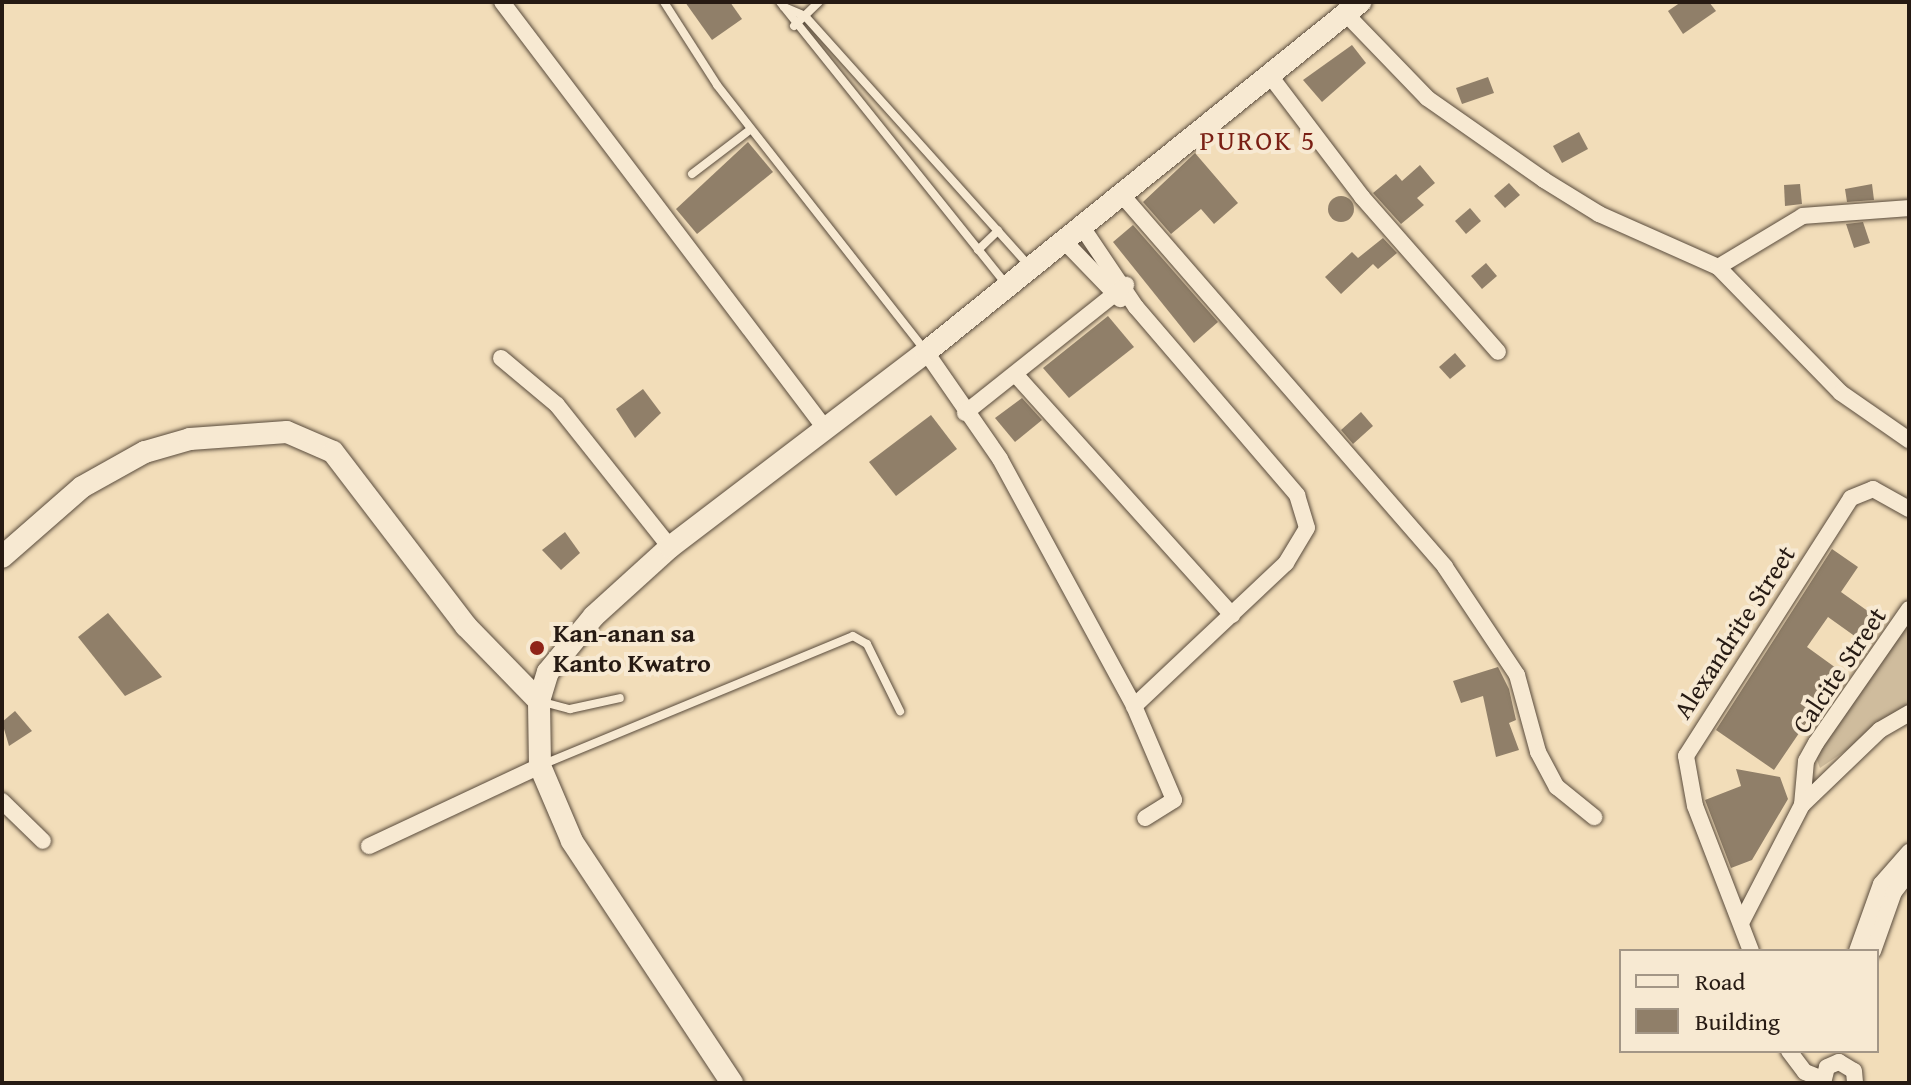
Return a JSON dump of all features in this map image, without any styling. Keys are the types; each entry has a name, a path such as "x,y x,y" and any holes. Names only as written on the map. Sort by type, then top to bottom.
{"street":[{"path":"502,2 824,427"},
{"path":"732,1083 590,873 540,766 539,701 566,647 670,547 926,352 1353,8 1427,98 1544,180 1599,214 1718,267 1841,393 1909,440"},
{"path":"1271,77 1362,197 1498,352"},
{"path":"1122,195 1445,567 1517,675 1538,752 1557,787 1594,817"},
{"path":"1718,267 1803,216 1909,208"},
{"path":"1082,227 1119,290"},
{"path":"1064,241 1136,307 1304,510 1301,546 1134,706"},
{"path":"965,413 1119,290"},
{"path":"926,352 965,413 1000,459 1134,706 1174,800 1145,818"},
{"path":"501,358 557,405 670,547"},
{"path":"1016,375 1232,615"},
{"path":"2,557 82,487 145,452 190,439 287,432 333,452 466,626 539,701"},
{"name":"Alexandrite Street","path":"1750,949 1685,772 1692,740 1851,498 1873,489 1909,509"},
{"name":"Calcite Street","path":"1802,805 1806,761 1908,612"},
{"path":"1741,923 1802,805 1880,730 1909,713"},
{"path":"369,846 540,766"},
{"path":"2,801 43,841"},
{"path":"1858,949 1881,884 1909,852"},
{"path":"1874,949 1894,892 1909,873"},
{"path":"1791,1053 1805,1072 1822,1081 1827,1067 1840,1057 1850,1066 1855,1083 1863,1083"}],"lane":[{"path":"664,2 751,129 926,352"},
{"path":"794,26 819,2"},
{"path":"782,4 805,16 1031,267"},
{"path":"782,4 794,26 1008,286"},
{"path":"692,174 751,129"},
{"path":"978,250 998,231"},
{"path":"540,766 853,636 867,644 900,711"},
{"path":"539,701 570,709 620,698"}],"shaded area":[{"path":"1909,622 1909,708 1820,768 1816,757"}],"building":[{"path":"685,2 730,2 742,19 712,40"},
{"path":"1681,2 1709,2 1716,11 1683,34 1668,11"},
{"path":"1352,45 1366,63 1322,102 1303,80"},
{"path":"1488,77 1494,93 1462,104 1456,88"},
{"path":"1579,132 1588,149 1562,163 1553,146"},
{"path":"748,142 773,172 697,234 676,209"},
{"path":"1195,153 1238,203 1214,224 1201,209 1171,234 1143,202"},
{"path":"1420,165 1435,183 1417,198 1424,205 1401,224 1373,193 1396,174 1402,181"},
{"path":"1509,183 1520,195 1505,208 1494,196"},
{"path":"1800,184 1802,204 1785,206 1784,185"},
{"path":"1872,184 1874,200 1847,202 1845,189"},
{"path":"1341,196 1350,200 1354,209 1350,218 1341,222 1332,218 1328,209 1332,200"},
{"path":"1470,208 1481,221 1466,234 1455,221"},
{"path":"1863,222 1870,243 1854,248 1846,224"},
{"path":"1133,225 1218,322 1194,343 1113,242"},
{"path":"1383,238 1397,253 1378,269 1373,264 1341,294 1325,277 1352,252 1358,258"},
{"path":"1486,263 1497,276 1482,289 1471,276"},
{"path":"1108,316 1134,347 1069,398 1043,368"},
{"path":"1455,353 1466,366 1450,379 1439,367"},
{"path":"643,389 661,413 635,438 616,409"},
{"path":"1022,398 1042,420 1015,442 995,418"},
{"path":"1361,412 1373,426 1353,444 1341,430"},
{"path":"931,415 957,449 896,496 869,462"},
{"path":"565,532 580,553 561,570 542,550"},
{"path":"1832,549 1858,567 1841,592 1879,619 1863,642 1828,617 1807,647 1836,668 1826,682 1831,686 1774,770 1716,730"},
{"path":"108,613 162,677 125,696 78,637"},
{"path":"1498,667 1509,689 1516,720 1509,723 1519,750 1496,757 1483,696 1461,703 1453,681"},
{"path":"15,711 32,731 9,746 2,722"},
{"path":"1736,769 1780,777 1788,799 1752,860 1731,868 1705,800 1741,786"}],"place":[{"name":"Kan-anan sa Kanto Kwatro","path":"537,648"}],"district":[{"name":"PUROK 5","path":"1258,140"}]}
